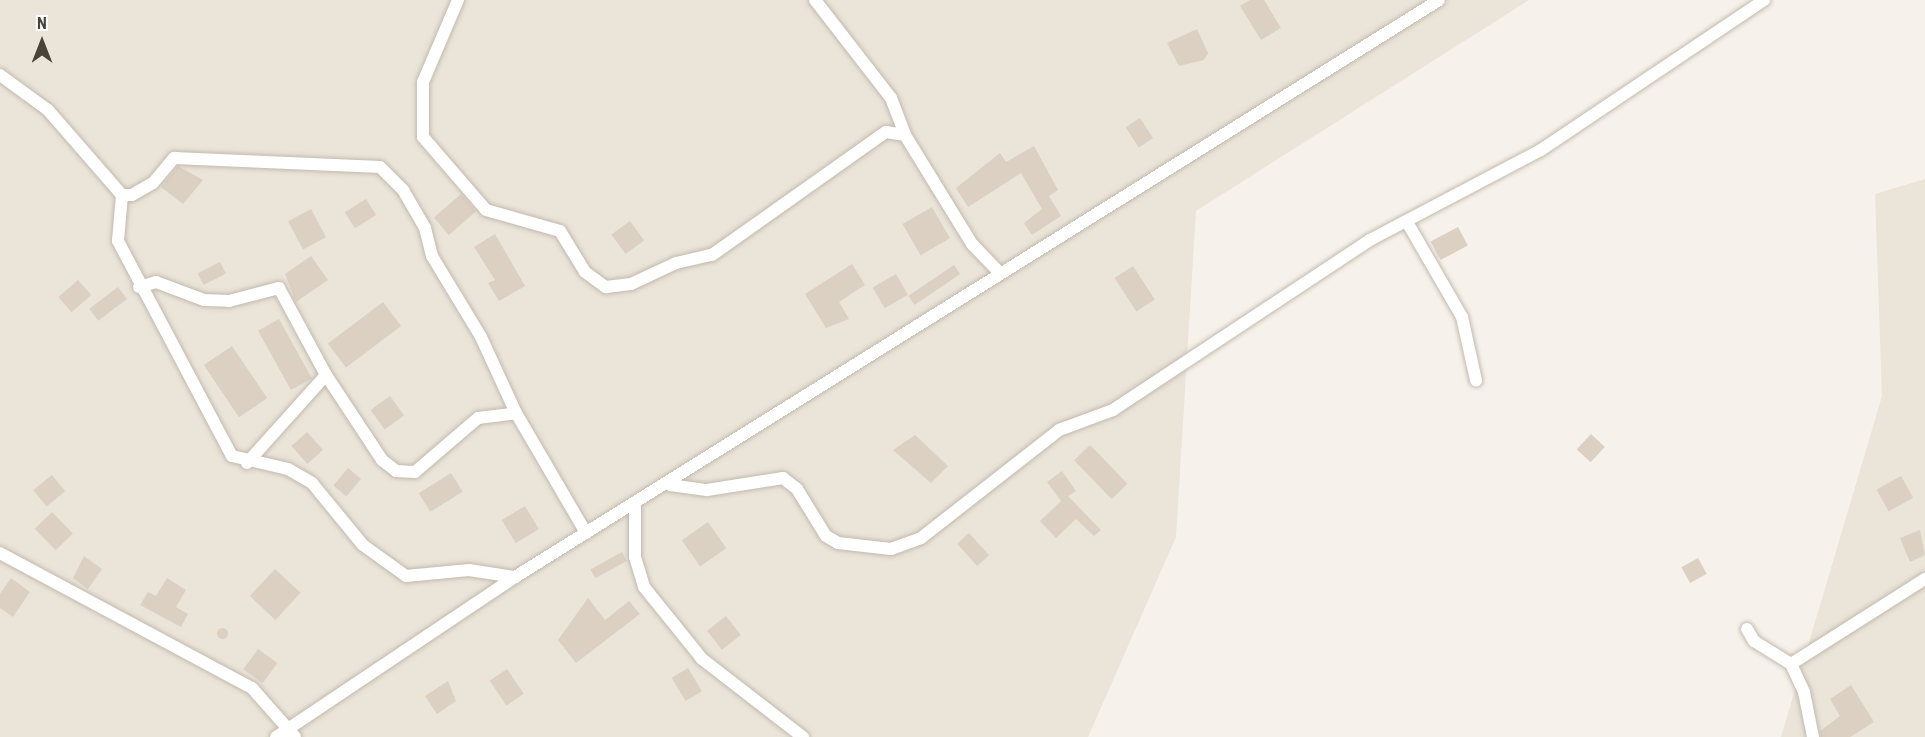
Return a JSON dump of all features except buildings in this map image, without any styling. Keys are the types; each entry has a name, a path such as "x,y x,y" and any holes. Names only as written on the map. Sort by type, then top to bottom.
{"street":[{"path":"458,0 423,82 423,137 486,210 560,231 585,272 606,287 631,284 676,263 712,255 865,143 886,132 905,135"},
{"path":"815,0 891,98 905,135 972,244 999,272"},
{"path":"276,737 293,732 515,577 586,532 670,485 999,272 1439,0"},
{"path":"670,485 707,490 783,478 797,489 826,537 838,543 891,549 921,538 1059,430 1113,410 1326,268 1541,150 1764,0"},
{"path":"0,75 48,110 122,195 118,241 139,287 226,447 246,463 288,469 312,483 363,545 405,576 470,570 515,577"},
{"path":"122,195 132,195 153,183 174,158 380,167 403,190 425,228 432,256 481,337 516,413 586,532"},
{"path":"1407,222 1462,317 1476,380"},
{"path":"139,287 156,282 204,300 229,301 279,288 326,375 382,460 396,471 415,472 478,418 516,413"},
{"path":"246,463 326,375"},
{"path":"635,504 635,557 644,587 702,659 803,737"},
{"path":"0,553 252,688 293,732"},
{"path":"1791,664 1925,579"},
{"path":"1747,629 1754,641 1791,664 1804,692 1813,737"}],"shaded area":[{"path":"0,0 1529,0 1196,211 1176,537 1088,737 0,737"},
{"path":"1925,179 1925,737 1781,737 1882,396 1875,194"}]}
